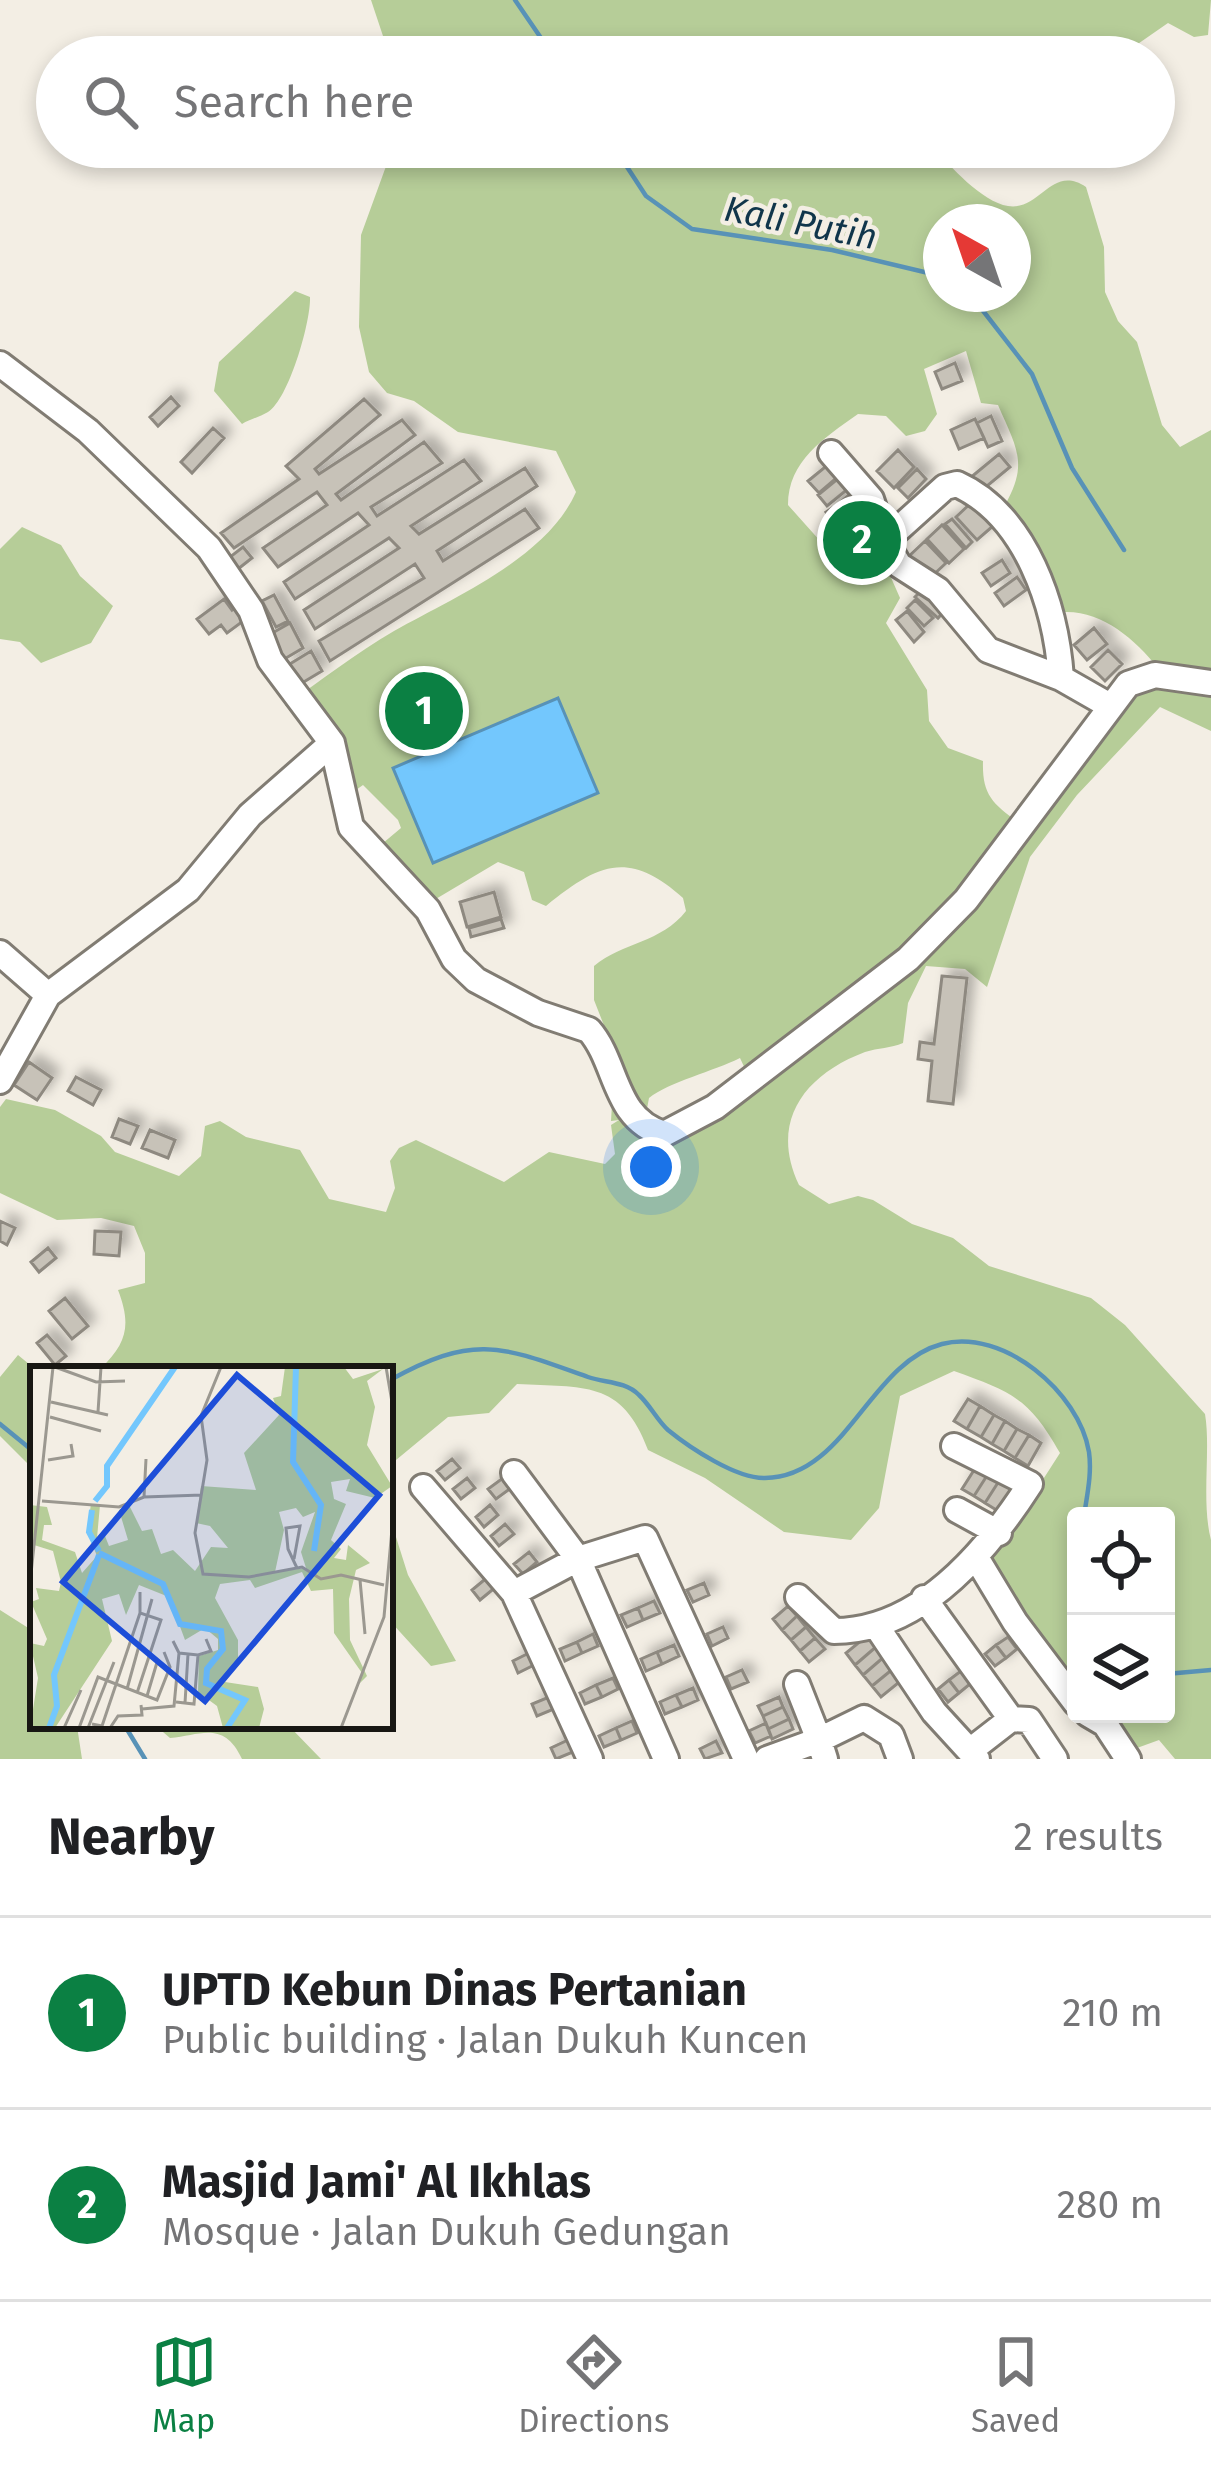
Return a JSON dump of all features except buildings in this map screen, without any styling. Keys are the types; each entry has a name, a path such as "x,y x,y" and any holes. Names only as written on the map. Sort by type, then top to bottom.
{"street":[{"path":"0,364 88,431 209,548 251,610 270,660 332,743 351,827 428,910 447,950 476,980 538,1013 589,1030 633,1113 654,1131 676,1130 813,1035 908,959 967,900 1110,706 1141,676 1211,682"},
{"path":"830,454 871,500 899,565 938,590 988,650 1061,678 1110,706"},
{"path":"885,541 945,487 956,484 972,493 1033,563 1047,598 1061,678"},
{"path":"0,1081 48,995 188,890 250,815 332,743"},
{"path":"0,953 48,995"},
{"path":"798,1598 834,1630 877,1627 977,1559 1030,1484 955,1446"},
{"path":"514,1473 578,1559 666,1759"},
{"path":"423,1486 514,1593 590,1759"},
{"path":"957,1510 999,1533"},
{"path":"514,1593 578,1559 640,1538 648,1541 746,1759"},
{"path":"977,1559 1015,1622 1067,1690"},
{"path":"924,1598 1011,1719"},
{"path":"877,1627 934,1712 974,1754 1011,1719 1029,1720 1055,1759"},
{"path":"797,1684 822,1749"},
{"path":"767,1759 822,1749 864,1718 892,1735 900,1759"},
{"path":"1103,1723 1128,1759"}],"green space":[{"path":"371,0 1211,0 1208,35 1194,37 1168,23 1149,36 383,36"},
{"path":"385,168 952,168 977,191 1001,204 923,204 923,312 1031,312 1031,204 1024,204 1064,181 1086,187 1104,247 1105,292 1118,321 1137,342 1162,425 1180,447 1211,430 1211,731 1160,707 1077,795 1030,857 987,987 965,969 926,966 908,1003 903,1043 865,1052 825,1074 798,1104 788,1141 799,1185 829,1204 858,1196 873,1200 912,1224 953,1238 989,1266 1091,1298 1125,1325 1205,1414 1211,1540 1211,1759 1175,1759 1159,1740 1137,1748 1114,1723 1175,1723 1175,1507 1067,1507 1067,1678 990,1562 1060,1453 1039,1420 1017,1399 954,1371 900,1396 879,1508 851,1540 784,1532 705,1478 648,1450 626,1410 613,1399 581,1388 517,1384 489,1413 448,1417 393,1463 393,1366 103,1366 124,1332 125,1313 118,1290 145,1283 145,1253 134,1226 101,1218 57,1220 0,1193 0,1107 6,1099 55,1110 101,1136 115,1152 179,1176 201,1156 205,1126 220,1121 246,1137 300,1150 329,1199 386,1212 395,1188 390,1161 399,1148 416,1140 504,1182 549,1152 605,1164 615,1154 611,1125 619,1120 611,1121 612,1104 625,1079 594,1000 594,966 665,930 686,911 683,898 646,873 629,868 598,872 546,906 532,900 524,872 498,862 419,909 390,888 364,859 401,828 398,820 363,785 336,804 331,757 285,705 380,640 521,556 544,537 576,492 556,451 458,432 414,401 387,393 369,372 359,327 361,235","holes":["966,351 981,403 998,405 1010,432 1018,466 1005,505 1065,612 1092,616 1117,629 1158,668 1127,706 1068,754 1018,822 990,796 983,761 948,748 929,721 927,690 886,623 900,598 889,573 855,580 788,505 801,463 858,414 886,416 906,436 925,431 937,414 924,369","740,1058 755,1090 643,1130 649,1098"]},
{"path":"295,291 310,297 291,376 268,412 242,424 214,391 219,362"},
{"path":"22,527 61,545 80,576 113,606 91,643 41,663 20,642 0,639 0,549"},
{"path":"18,1355 31,1366 30,1466 0,1436 0,1377"},
{"path":"393,1528 408,1575 456,1661 431,1666 393,1624"},
{"path":"0,1610 30,1629 30,1729 77,1729 82,1759 0,1759"},
{"path":"160,1729 292,1729 321,1759 242,1759 219,1734 170,1738"}],"water":[{"path":"558,698 598,793 433,863 393,768"}],"waterway":[{"name":"Kali Putih","path":"515,0 540,36"},
{"name":"Kali Putih","path":"628,168 646,196 692,229 832,250 923,272"},
{"name":"Kali Putih","path":"984,312 1032,374 1072,468 1124,550"},
{"path":"393,1378 467,1350 510,1352 628,1387 688,1445 728,1468 765,1478 793,1473 817,1459 917,1355 942,1344 989,1346 1035,1370 1070,1408 1089,1452 1085,1507"},
{"path":"0,1424 30,1449"},
{"path":"1175,1673 1211,1670"},
{"path":"127,1729 145,1759"}],"place":[{"name":"Masjid Jami' Al Ikhlas","path":"862,540"},
{"name":"UPTD Kebun Dinas Pertanian","path":"424,711"}]}
